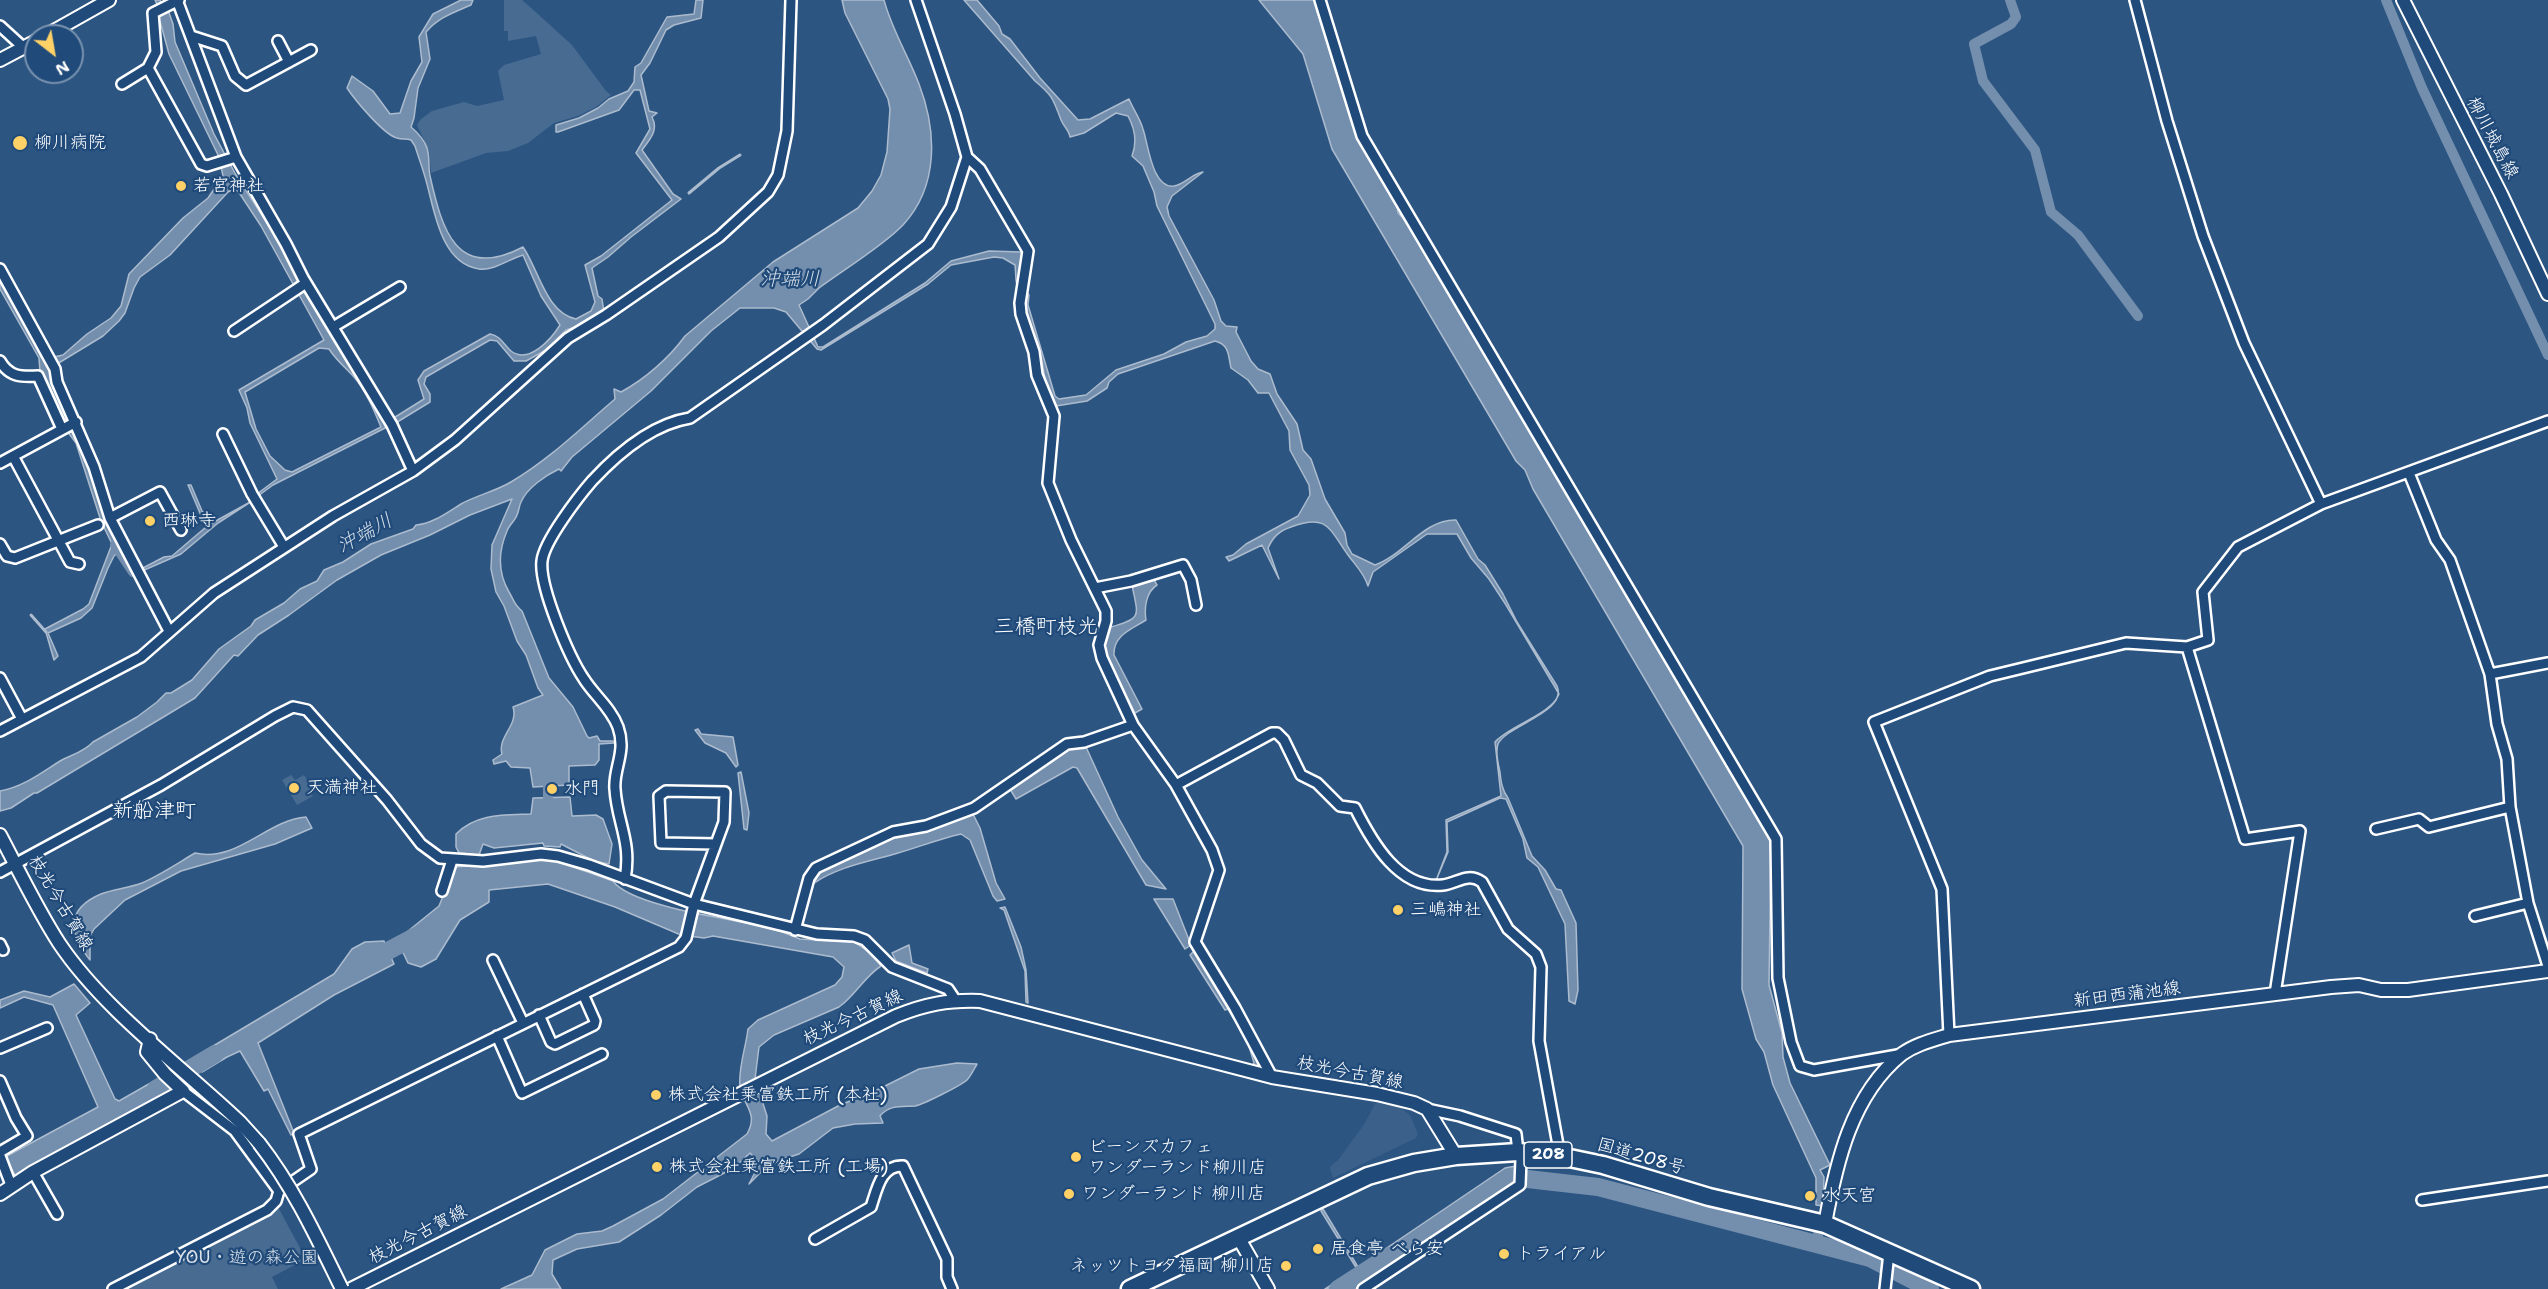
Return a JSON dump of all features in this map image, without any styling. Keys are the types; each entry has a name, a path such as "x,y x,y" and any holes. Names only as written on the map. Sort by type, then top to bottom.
{"highway":[{"name":"国道208号","path":"1130,1289 1368,1176 1414,1163 1456,1156 1560,1156 1604,1166 1709,1197 1825,1224 1971,1289"}],"main road":[{"path":"66,24 109,0"},
{"name":"柳川城島線","path":"2403,0 2501,194 2548,294"},
{"path":"0,60 23,47"},
{"name":"枝光今古賀線","path":"0,835 59,943 108,1002 204,1088 259,1143 291,1188 342,1289"},
{"name":"新田西蒲池線","path":"1825,1224 1838,1158 1867,1097 1885,1072 1903,1054 1917,1046 1949,1035 2275,994 2359,985 2381,990 2408,990 2548,971"},
{"name":"枝光今古賀線","path":"351,1289 896,1016 923,1006 956,1001 980,1001 1272,1077 1377,1094 1427,1109"},
{"path":"0,1194 10,1183 182,1089 165,1074 147,1052 150,1039"},
{"path":"1427,1109 1456,1156"},
{"path":"1238,1237 1268,1289"}],"street":[{"path":"122,84 148,68 156,52 153,13 178,0 233,158 302,286 333,327 390,422 413,471"},
{"path":"0,731 141,657 214,593 333,516 413,471 455,440 568,338 606,315 719,237 768,192 778,175 787,131 791,0"},
{"path":"916,0 955,114 967,157 980,169 1028,251 1021,314 1034,352 1037,375 1048,407 1054,416 1048,483 1071,540 1106,611 1106,621 1099,645 1102,658 1133,725 1176,785 1212,850 1219,870 1195,942 1230,999 1272,1077"},
{"path":"1320,0 1362,136 1776,839 1778,978 1791,1042 1800,1066 1814,1070 1903,1054"},
{"path":"2135,0 2166,121 2206,245 2244,343 2321,504"},
{"path":"0,26 23,47"},
{"path":"191,36 222,46 235,76 246,85 311,50"},
{"path":"278,41 289,62"},
{"path":"148,68 201,164 207,166 233,158"},
{"path":"625,879 628,844 614,788 621,760 618,727 575,667 542,581 542,559 561,523 585,488 606,466 638,441 669,422 690,418 823,325 928,244 951,207 967,157"},
{"path":"0,269 55,369 57,382 94,467 110,518 169,631"},
{"path":"234,331 302,286"},
{"path":"333,327 400,287"},
{"path":"0,361 5,370 23,377 38,376 62,429"},
{"path":"1949,1035 1942,889 1874,722 1990,676 2126,643 2187,647 2208,640 2203,592 2238,547 2321,504 2548,421"},
{"path":"0,463 74,423"},
{"path":"223,434 254,497 284,547"},
{"path":"13,456 70,562 79,564"},
{"path":"2409,473 2436,540 2450,560 2490,674 2498,724 2507,759 2510,807 2528,903 2548,966"},
{"path":"110,518 160,492 180,530"},
{"path":"0,544 7,556 15,558 98,525"},
{"path":"1095,588 1131,581 1183,565 1191,580 1196,605"},
{"path":"2187,647 2245,839 2300,831 2275,994"},
{"path":"2490,674 2548,663"},
{"path":"0,678 22,719"},
{"path":"0,872 160,785 293,707 302,708 314,716 387,800 421,844 440,858 483,861 540,854 572,860 694,904 795,930 854,936 865,940 892,967 948,989 956,1001"},
{"path":"795,930 809,878 816,868 893,832 926,826 974,808 1067,744 1084,742 1133,725"},
{"path":"1176,785 1272,733 1277,733 1284,740 1301,775 1317,783 1340,806 1355,808 1371,838 1405,877 1414,882 1441,885 1464,878 1477,878 1482,882 1508,930 1536,954 1541,967 1539,1041 1560,1156"},
{"path":"113,1289 267,1210 276,1201 279,1191 311,1169 299,1134 679,947 686,938 694,904 716,844 724,822 725,792 666,792 659,796 661,843 716,844"},
{"path":"2376,829 2419,819 2429,827 2510,807"},
{"path":"442,891 452,860"},
{"path":"2475,916 2528,903"},
{"path":"493,960 523,1023"},
{"path":"539,1015 551,1041 555,1044 594,1025 595,1021 583,994"},
{"path":"0,1048 47,1028"},
{"path":"497,1036 522,1093 602,1054"},
{"path":"0,1081 16,1118 27,1136 0,1155 10,1183"},
{"path":"182,1089 235,1131 279,1191"},
{"path":"1363,1289 1520,1185 1520,1156 1516,1134 1460,1116 1427,1109"},
{"path":"815,1239 871,1207 879,1183 887,1171 895,1166 903,1166 947,1259 947,1277 952,1289"},
{"path":"33,1172 57,1214"},
{"path":"2422,1200 2548,1181"},
{"path":"1885,1289 1889,1253"}],"shaded area":[{"path":"1377,1100 1396,1104 1410,1115 1418,1134 1416,1138 1333,1178 1330,1167 1339,1159 1365,1123"}],"green space":[{"path":"504,0 522,0 529,6 572,45 611,95 596,107 578,116 554,123 528,143 508,151 486,153 431,173 429,151 417,125 421,119 432,111 464,102 477,106 504,100 498,71 504,65 541,54 536,36 508,41 508,31 504,31"},
{"path":"291,775 295,780 304,775 313,789 310,790 313,796 297,805 282,780"},
{"name":"YOU・遊の森公園","path":"278,1207 306,1259 272,1277 278,1289 123,1289"}],"water":[{"path":"155,0 160,0 165,10 168,10 173,24 175,42 214,134 236,175 282,246 301,280 303,289 307,291 389,426 273,485 258,496 257,494 277,479 250,423 247,408 239,390 324,340 261,226 238,191 233,189 228,192 170,255 140,277 125,313 103,336 57,364 54,357 63,355 87,334 111,318 121,306 129,274 183,218 208,198 223,176 219,157 169,54 160,21 155,21 154,17 161,13","holes":["319,348 329,349 362,388 381,427 292,472 285,470 270,456 256,429 245,392"]},
{"path":"461,0 473,0 471,5 441,19 426,32 430,59 418,88 411,127 427,148 430,176 440,214 456,245 467,254 482,258 500,256 523,247 550,300 557,308 576,319 591,311 595,302 585,265 601,256 672,200 636,153 650,129 640,90 634,90 619,110 558,132 556,132 556,125 579,118 609,99 628,91 634,82 635,67 641,63 667,17 694,14 696,0 703,0 701,18 674,25 666,30 650,63 641,75 649,111 657,113 652,117 655,126 653,134 642,150 673,194 681,199 592,268 604,312 585,324 566,330 546,350 526,361 514,361 497,341 490,340 426,377 424,384 430,394 430,402 394,424 392,419 424,399 418,380 424,371 490,334 502,341 511,351 525,355 546,343 560,325 541,296 523,255 496,267 485,269 466,265 455,256 440,232 415,146 411,140 397,138 385,131 347,88 352,76 373,91 390,114 400,113 411,81 422,62 419,37 433,14"},
{"name":"沖端川","path":"842,0 884,0 925,102 929,120 931,158 929,176 923,193 915,210 903,225 799,305 818,347 823,347 925,283 951,261 989,251 1021,252 1022,266 1018,284 1029,295 1028,305 1055,396 1059,399 1086,395 1116,370 1164,354 1186,342 1207,336 1215,329 1215,324 1157,206 1143,166 1132,156 1134,136 1128,116 1116,113 1084,133 1070,137 1049,94 964,0 977,0 999,26 1002,34 1010,39 1040,78 1078,120 1090,119 1129,99 1142,125 1152,164 1161,180 1167,185 1174,186 1203,172 1172,196 1167,207 1169,216 1214,300 1221,321 1226,326 1237,327 1236,332 1251,361 1258,369 1270,374 1277,394 1297,424 1303,450 1311,459 1325,499 1345,533 1347,545 1352,554 1375,565 1395,554 1434,525 1456,520 1478,559 1485,565 1503,594 1517,622 1557,686 1558,692 1506,605 1489,579 1471,558 1457,534 1427,534 1373,572 1368,586 1362,573 1331,531 1320,523 1303,523 1291,527 1277,535 1272,541 1268,548 1279,579 1262,545 1229,561 1226,557 1298,516 1310,495 1309,485 1290,450 1289,431 1269,393 1258,393 1248,380 1231,368 1226,348 1215,341 1118,374 1109,382 1107,388 1087,401 1056,406 1048,395 1041,356 1024,307 1026,299 1016,283 1015,265 1003,258 994,257 951,265 928,284 821,350 817,349 786,312 774,308 740,308 711,331 651,391 572,457 561,471 559,469 537,482 528,492 504,539 500,562 505,585 517,607 522,611 549,678 573,707 587,736 589,738 597,736 600,741 613,741 614,743 599,744 599,760 595,765 569,766 569,785 533,787 530,768 511,767 506,761 494,764 493,760 502,754 502,742 513,720 513,707 543,695 496,592 491,569 492,545 512,499 381,555 337,580 258,635 238,656 234,655 195,698 37,793 11,808 0,811 0,791 24,783 60,761 82,751 93,742 137,717 166,693 171,693 192,680 219,649 251,626 255,620 284,603 300,589 317,581 324,570 343,562 371,544 434,520 525,473 565,443 615,399 614,389 621,392 648,374 672,352 685,336 773,262 858,208 881,175 887,152 890,109 888,99 845,13"},
{"path":"1259,0 1315,0 1357,136 1397,204 1398,213 1406,221 1542,448 1545,459 1559,476 1771,838 1769,985 1782,1033 1783,1057 1790,1083 1830,1165 1820,1170 1824,1177 1823,1206 1816,1205 1816,1178 1773,1085 1764,1052 1756,1039 1742,989 1743,846 1533,489 1525,470 1516,461 1332,149 1303,54"},
{"path":"0,277 51,368 69,421 86,457 122,549 114,556 92,608 81,618 48,633 58,656 54,660 45,629 89,604 112,544 101,521 76,443 61,423 40,372 39,358 0,289"},
{"path":"188,485 191,485 202,511 212,523 252,501 218,523 181,554 142,571 141,569 164,557 172,556 206,527"},
{"path":"1154,580 1157,585 1150,592 1147,601 1146,620 1124,633 1117,642 1114,655 1142,709 1135,713 1107,658 1105,646 1111,627 1129,621 1136,614 1132,585"},
{"path":"1555,701 1546,711 1504,737 1498,744 1497,754 1503,789 1532,856 1545,870 1556,889 1561,890 1576,923 1578,990 1575,1004 1569,1001 1565,924 1538,867 1527,858 1523,839 1506,799 1500,798 1447,822 1448,852 1435,883 1447,852 1446,820 1501,796 1495,742 1510,730 1548,708"},
{"path":"698,729 701,734 733,737 738,765 736,767 726,753 705,743 695,730"},
{"path":"1070,747 1086,747 1118,817 1142,860 1166,889 1146,885 1077,768 1073,767 1016,799 1010,789"},
{"path":"741,772 749,813 747,830 744,829 738,773"},
{"path":"570,797 572,816 596,815 603,819 612,844 609,864 594,861 561,844 560,847 544,846 543,843 494,848 483,844 479,855 459,853 456,847 456,834 472,822 491,816 531,814 533,798"},
{"path":"972,812 980,828 996,883 1005,899 997,901 993,896 970,840 961,834 844,868 814,883 821,870 886,838 925,832"},
{"path":"306,817 312,828 275,844 181,871 125,900 94,929 90,936 90,960 83,950 75,932 74,923 81,907 89,900 106,892 142,883 195,853 225,852 278,825"},
{"path":"545,859 613,881 638,897 657,904 752,924 760,923 800,939 854,942 872,954 881,966 845,1003 774,1035 759,1047 755,1079 767,1116 766,1134 772,1141 840,1105 919,1069 957,1063 977,1064 967,1080 933,1099 915,1106 888,1110 880,1116 883,1123 833,1128 799,1154 780,1160 763,1170 749,1184 760,1163 750,1153 734,1168 697,1187 661,1215 619,1242 577,1249 553,1260 552,1274 561,1289 501,1289 532,1275 545,1250 577,1234 602,1231 663,1199 747,1134 751,1115 742,1093 740,1079 748,1029 758,1020 835,985 842,977 844,967 833,957 713,936 704,938 681,935 615,907 548,884 489,890 489,902 460,920 436,959 421,967 408,963 397,940 439,906 455,867"},
{"path":"1154,899 1173,899 1191,945 1185,949"},
{"path":"1005,907 1021,947 1026,970 1028,1003 1026,1002 1025,971 1004,910 1000,908"},
{"path":"384,941 394,964 334,995 258,1043 294,1133 291,1135 268,1089 264,1091 240,1051 202,1072 188,1061 334,974 352,949 365,942"},
{"path":"909,945 912,963 928,969 927,973 896,961 892,953"},
{"path":"1194,951 1243,1025 1256,1057 1258,1070 1252,1066 1254,1063 1248,1043 1228,1009 1225,1010 1190,955"},
{"path":"74,984 90,1003 76,1015 115,1099 119,1101 161,1077 172,1089 15,1175 5,1157 98,1107 53,1005 24,997 0,1008 0,1000 24,991 50,997"},
{"path":"1516,1166 1516,1184 1374,1275 1366,1262 1505,1168"},
{"path":"1323,1209 1358,1267 1361,1266 1369,1280 1354,1289 1325,1289 1357,1269 1321,1211"}],"waterway":[{"path":"2010,0 2016,17 2011,24 1974,44 1983,81 2035,150 2051,212 2078,235 2138,316"},
{"path":"2386,0 2422,88 2548,355"},
{"path":"689,193 719,168 740,155"},
{"path":"115,545 133,572"},
{"path":"31,615 46,632"},
{"path":"548,772 548,810"},
{"path":"367,962 420,934"},
{"path":"156,1089 215,1054"},
{"path":"1503,1182 1510,1177 1598,1187 1870,1258 1930,1289"},
{"path":"1818,1234 1818,1243"},
{"path":"1338,1289 1389,1256"}],"place":[{"name":"柳川病院","path":"20,143"},
{"name":"若宮神社","path":"181,186"},
{"name":"西琳寺","path":"150,521"},
{"name":"天満神社","path":"294,788"},
{"name":"水門","path":"552,789"},
{"name":"三嶋神社","path":"1398,910"},
{"name":"株式会社乗富鉄工所 (本社)","path":"656,1095"},
{"name":"ビーンズカフェ ワンダーランド柳川店","path":"1076,1157"},
{"name":"株式会社乗富鉄工所 (工場)","path":"657,1167"},
{"name":"ワンダーランド 柳川店","path":"1069,1194"},
{"name":"水天宮","path":"1810,1196"},
{"name":"居食亭 べら安","path":"1318,1249"},
{"name":"トライアル","path":"1504,1254"},
{"name":"ネッツトヨタ福岡 柳川店","path":"1286,1266"}],"district":[{"name":"三橋町枝光","path":"1046,628"},
{"name":"新船津町","path":"154,812"}]}
